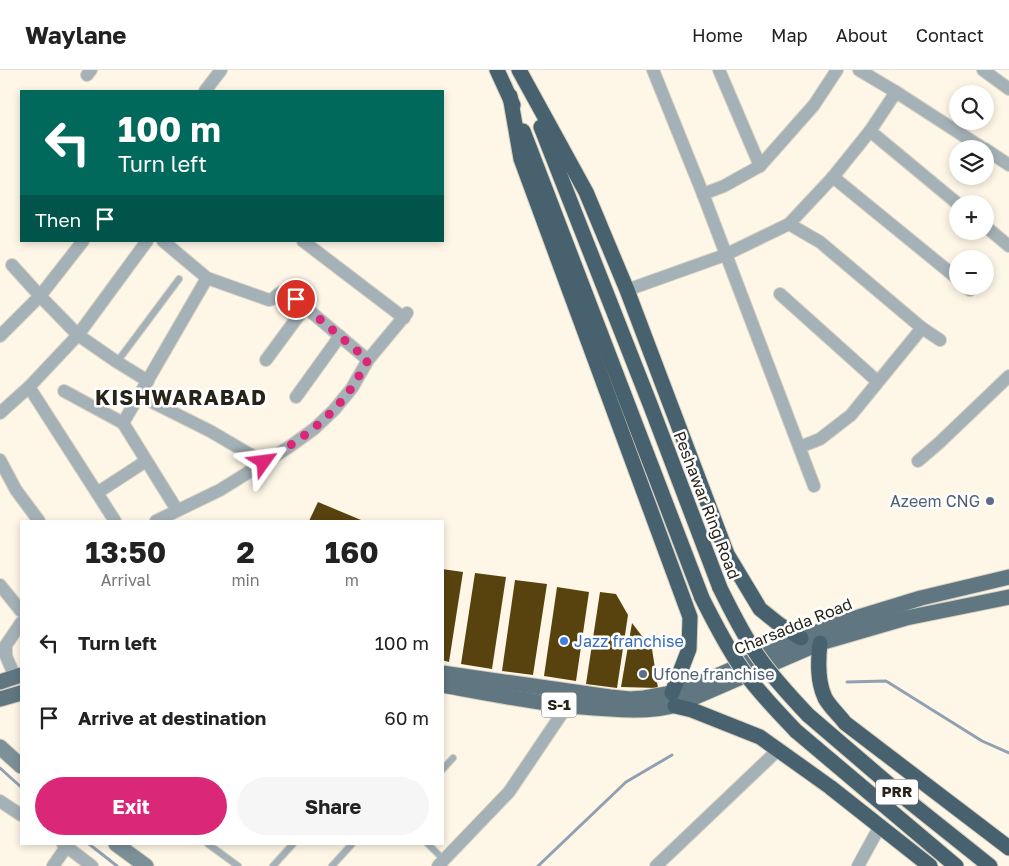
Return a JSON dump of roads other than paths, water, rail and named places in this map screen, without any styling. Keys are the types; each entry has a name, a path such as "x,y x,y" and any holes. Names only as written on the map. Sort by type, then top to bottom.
{"highway":[{"path":"497,70 510,96 521,159 690,617 689,649 674,699 692,710 760,737 830,787 930,866"},
{"path":"518,70 586,192 627,290 727,554 760,610 780,626 802,638"},
{"name":"Peshawar Ring Road","path":"518,70 646,394 720,588 739,626 759,658 808,715 906,799 990,866"},
{"name":"PRR","path":"510,96 702,598 721,634 742,669 796,732 956,866"},
{"path":"820,643 818,657 819,678 825,698 845,723 1009,848"}],"main road":[{"name":"Charsadda Road","path":"444,686 579,708 631,710 668,708 674,699 719,675 836,624 921,598 1009,577"},
{"name":"Charsadda Road","path":"444,672 595,695 623,698 674,699 820,643 906,618 1009,596"},
{"path":"0,682 18,676"},
{"path":"0,699 20,694"}],"street":[{"path":"206,90 221,70"},
{"path":"653,70 703,194 814,486"},
{"path":"719,70 760,166"},
{"path":"703,194 724,186 760,166 814,105 837,70"},
{"path":"859,70 971,140"},
{"path":"983,70 1009,89"},
{"path":"627,290 726,255 789,224 832,177 870,131 896,92"},
{"path":"870,131 949,197"},
{"path":"994,155 1009,165"},
{"path":"832,177 949,272"},
{"path":"789,224 820,242 922,328 940,340"},
{"path":"994,234 1009,246"},
{"path":"0,336 40,296 82,242"},
{"path":"0,413 29,387 78,335 146,242"},
{"path":"164,242 207,278 269,300 272,300 282,291 286,291 368,360"},
{"path":"158,520 220,490 314,429 334,410 352,388 368,360 406,315 304,242"},
{"path":"12,265 78,335 148,381"},
{"path":"123,423 207,278"},
{"path":"780,294 878,381"},
{"path":"266,360 305,307"},
{"path":"800,446 820,439 851,415 922,328"},
{"path":"296,397 340,336"},
{"path":"918,461 940,443 1009,376"},
{"path":"29,387 114,520"},
{"path":"64,391 123,423 177,510"},
{"path":"140,396 210,431 264,462"},
{"path":"0,460 16,490 38,520"},
{"path":"96,493 146,461"},
{"path":"0,585 20,610"},
{"path":"18,676 6,656 6,645 20,624"},
{"path":"441,863 509,792 567,706"},
{"path":"0,747 20,765"},
{"path":"656,866 778,750"},
{"path":"0,801 20,814"},
{"path":"858,866 880,826"},
{"path":"53,866 65,845 92,866"},
{"path":"117,845 146,866"}],"lane":[{"path":"117,362 179,279"},
{"path":"444,768 453,758"},
{"path":"209,845 238,866"},
{"path":"273,866 292,845"},
{"path":"332,866 351,845"},
{"path":"429,845 441,863"}],"waterway":[{"path":"847,682 886,681 982,741 1009,753"},
{"path":"538,866 626,782 672,755"},
{"path":"0,768 20,786"},
{"path":"90,845 117,866"}],"place":[{"name":"Azeem CNG","path":"990,501"},
{"name":"Jazz franchise","path":"564,641"},
{"name":"Ufone franchise","path":"643,674"}],"district":[{"name":"KISHWARABAD","path":"181,398"}]}
